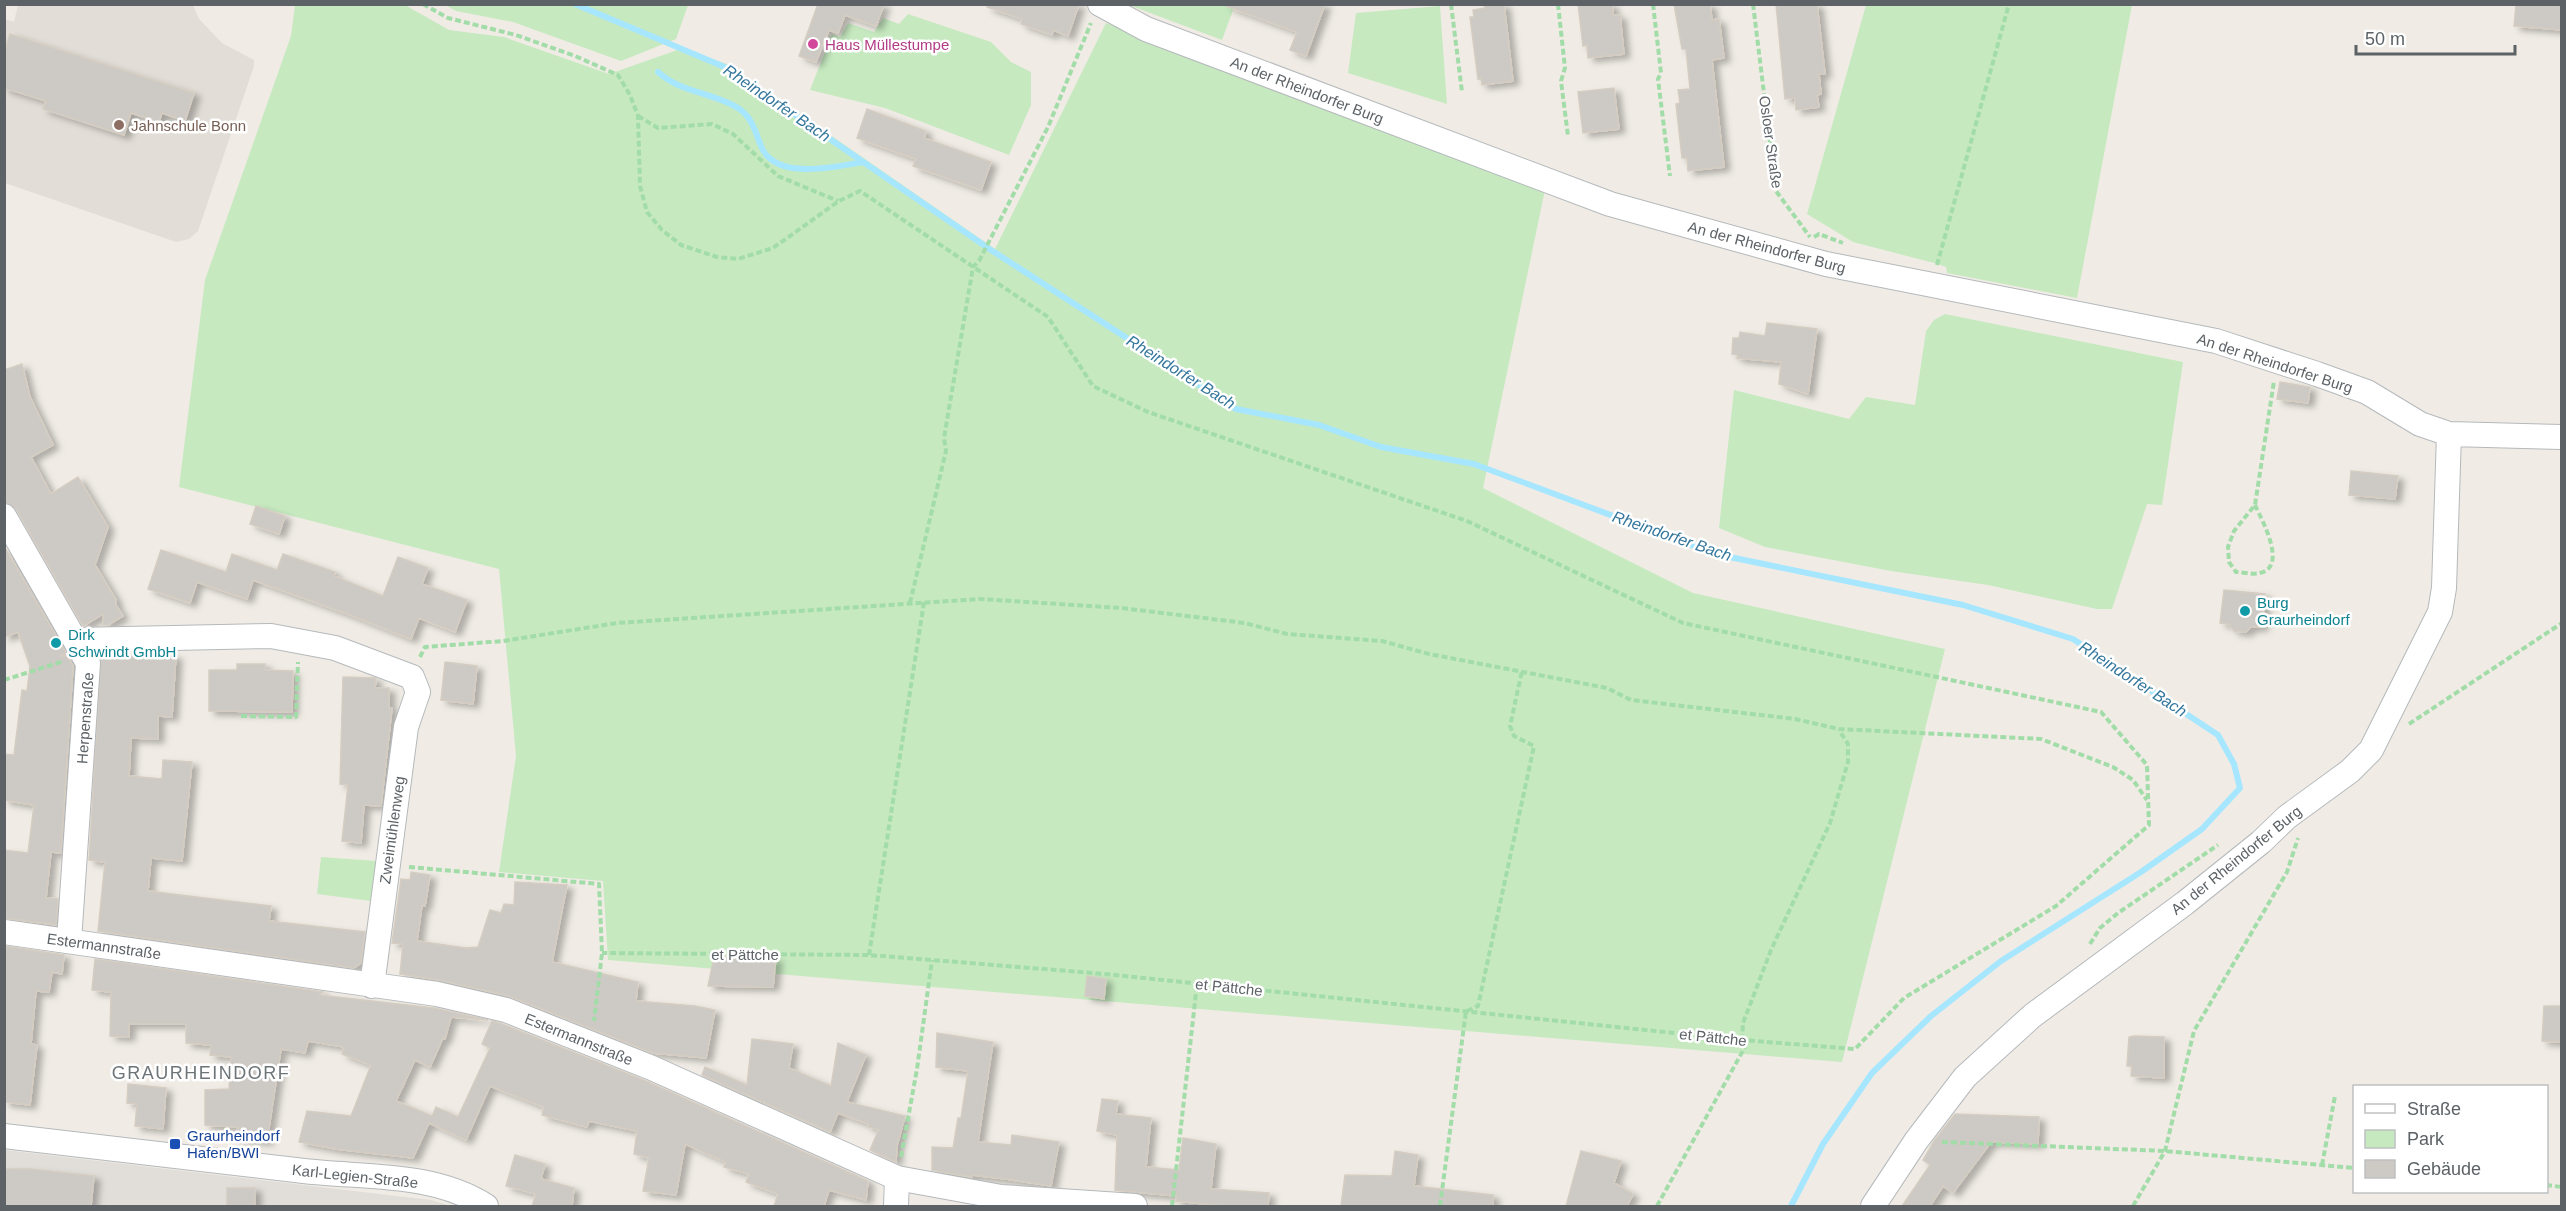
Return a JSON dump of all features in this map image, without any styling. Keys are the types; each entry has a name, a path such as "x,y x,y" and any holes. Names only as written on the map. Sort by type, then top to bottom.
{"street":[{"name":"An der Rheindorfer Burg","path":"1097,10 1610,204 1826,264 2216,341 2367,392 2420,424 2449,434 2562,437"},
{"name":"An der Rheindorfer Burg","path":"1873,1206 1916,1141 1965,1077 2032,1016 2261,842 2287,817 2350,771 2371,750 2440,612 2444,588 2449,434"},
{"name":"Herpenstraße","path":"4,516 76,648 88,663 89,678 69,941"},
{"path":"76,648 271,636 335,648 412,677"},
{"name":"Zweimühlenweg","path":"372,986 406,727 418,692 412,677"},
{"name":"Estermannstraße","path":"4,932 437,994 506,1010 652,1068 897,1178 1001,1197 1135,1206"},
{"name":"Karl-Legien-Straße","path":"4,1136 339,1175 415,1181 463,1193 486,1206"},
{"path":"896,1206 897,1178"}],"path":[{"path":"423,4 448,18 516,35 575,56 618,75 630,95 638,116 640,186 647,212 653,222 681,245 717,257 738,259 773,248 839,201 860,191 1048,317 1093,386 1148,412 1467,521 1683,623 2100,712 2147,765 2148,801"},
{"path":"1451,4 1462,92"},
{"path":"1558,4 1566,68 1561,81 1568,136"},
{"path":"1653,4 1661,73 1658,80 1670,176"},
{"name":"Osloer Straße","path":"1753,4 1776,191 1826,264"},
{"path":"1938,264 2009,4"},
{"path":"910,603 946,451 944,438 974,267 980,261 1048,127 1097,10"},
{"path":"638,116 658,128 712,124 733,134 778,176 839,201"},
{"path":"2255,505 2271,542 2273,559 2269,569 2260,573 2236,572 2229,562 2228,547 2234,531 2255,505 2277,361"},
{"path":"412,677 425,647 503,641 617,623 980,599 1143,611 1245,623 1287,634 1382,641 1429,654 1607,688 1632,700 1795,719 1839,729 2041,739 2113,767 2133,780 2148,801"},
{"path":"869,955 924,602"},
{"path":"2400,731 2562,622"},
{"path":"241,716 296,717 298,640"},
{"path":"4,680 76,648"},
{"path":"1440,1206 1466,1011 1478,1006 1534,746 1514,736 1510,726 1522,671"},
{"path":"1657,1206 1745,1047 1742,1040 1743,1023 1771,950 1830,823 1848,762 1848,744 1839,729"},
{"name":"et Pättche","path":"602,953 869,955 1197,984 1742,1040 1855,1049 1904,998 2056,906 2149,825 2148,801"},
{"path":"2133,1206 2165,1151 2193,1030 2287,872 2299,834 2287,817"},
{"path":"2096,968 2089,957 2090,946 2100,928 2118,913 2219,844"},
{"path":"387,865 599,884 602,953 591,1045"},
{"path":"897,1178 917,1069 932,960"},
{"path":"1172,1206 1197,984"},
{"path":"2322,1165 2335,1096"},
{"path":"1916,1141 2165,1151 2353,1168"}],"shaded area":[{"name":"Jahnschule Bonn","path":"18,5 193,5 199,19 222,43 254,60 254,66 198,231 189,239 176,242 5,183 5,19 14,22"},
{"path":"5,1150 431,1200 451,1206 5,1206"}],"green space":[{"path":"295,5 405,5 449,30 504,37 609,74 683,48 729,65 995,249 1106,23 1547,180 1483,488 1693,593 1945,649 1842,1062 608,960 603,881 499,872 516,756 499,569 179,487 205,280 291,36"},
{"path":"445,5 688,5 676,39 621,61 513,22 456,11"},
{"path":"1129,5 1235,5 1222,40"},
{"path":"1866,5 2132,5 2077,298 1947,273 1946,267 1938,264 1853,242 1807,214"},
{"path":"1440,6 1447,104 1348,73 1356,13"},
{"path":"908,14 991,42 1011,62 1031,72 1031,105 1009,155 885,108 810,90 832,34 840,37 848,23 874,32 883,18 899,24"},
{"path":"1945,314 2183,362 2162,505 2147,504 2112,609 2097,609 1988,585 1891,571 1765,547 1719,528 1734,390 1849,419 1866,397 1915,405 1926,331 1934,320"},
{"path":"321,857 377,861 371,901 317,894"}],"building":[{"name":"Haus Müllestumpe","path":"818,4 884,4 876,26 845,15 838,33 829,30 816,62 799,56"},
{"path":"988,4 1079,4 1068,36 1053,30 1052,35 1021,24 1022,19 987,7"},
{"path":"1226,4 1325,4 1306,56 1290,50 1297,32 1226,6"},
{"path":"1484,4 1504,4 1513,81 1482,85 1481,78 1478,79 1470,17 1474,17 1473,10 1485,8"},
{"path":"1578,4 1612,4 1613,15 1620,15 1624,54 1588,58 1587,45 1583,46"},
{"path":"1674,4 1710,4 1712,20 1719,19 1724,58 1712,60 1724,167 1688,171 1687,158 1682,158 1676,104 1680,103 1678,90 1690,89 1686,49 1682,49"},
{"path":"1776,4 1817,4 1825,74 1819,74 1821,94 1817,95 1819,107 1796,110 1795,98 1785,99"},
{"path":"2516,4 2562,4 2562,30 2514,26"},
{"path":"10,34 194,93 185,121 162,113 159,122 131,113 124,135 43,109 46,101 4,88 4,53"},
{"path":"1614,88 1619,129 1583,133 1578,92"},
{"path":"867,109 926,131 924,138 991,162 981,190 913,166 916,159 857,138"},
{"path":"1767,323 1817,329 1808,394 1779,384 1781,362 1737,358 1738,355 1732,354 1733,338 1739,338 1740,332 1765,336"},
{"path":"22,364 30,397 53,445 31,457 51,494 78,477 108,527 95,565 123,616 108,625 103,625 103,614 83,626 16,509 4,502 4,370"},
{"path":"2280,382 2310,387 2308,403 2277,399"},
{"path":"2351,471 2398,476 2395,499 2349,495"},
{"path":"256,506 285,516 279,534 250,524"},
{"path":"4,546 66,653 61,656 67,656 73,666 61,853 51,852 46,898 58,899 56,925 4,918 4,850 28,853 34,805 4,800 4,754 14,755 22,690 27,691 30,666 18,632 4,637"},
{"path":"161,550 226,572 232,554 277,570 283,554 335,572 334,576 383,596 398,557 428,568 422,584 467,600 455,632 419,618 411,639 253,580 247,599 197,582 190,603 148,589"},
{"name":"Burg Graurheindorf","path":"2224,590 2265,594 2262,627 2251,627 2246,632 2234,631 2229,624 2220,623"},
{"path":"101,655 176,655 172,717 158,716 158,739 131,738 129,776 162,779 163,760 192,762 182,861 151,858 148,891 271,906 269,921 365,932 361,963 354,968 98,931 105,862 89,860"},
{"path":"445,662 477,666 473,704 441,700"},
{"path":"237,664 265,664 265,670 293,671 292,712 209,711 209,670 237,670"},
{"path":"343,677 376,678 375,688 389,688 389,708 392,708 381,806 364,805 361,843 342,841 348,785 340,784"},
{"path":"411,872 430,875 425,906 422,905 417,941 466,948 478,947 490,910 501,913 504,904 514,905 515,882 567,885 552,962 638,982 636,1001 715,1010 706,1058 653,1053 509,996 440,980 400,974 403,944 392,943 401,879 410,880"},
{"path":"4,946 64,955 62,974 52,972 49,992 36,991 31,1044 37,1045 30,1105 4,1102"},
{"path":"714,957 776,958 773,987 708,986"},
{"path":"95,959 323,992 319,995 434,1008 488,1020 451,1017 445,1039 443,1038 430,1067 415,1060 396,1101 432,1116 436,1107 458,1117 490,1048 482,1044 492,1021 502,1024 646,1081 868,1181 866,1200 829,1190 824,1206 774,1206 778,1194 746,1182 749,1174 724,1167 726,1162 685,1144 676,1195 643,1191 649,1158 634,1154 637,1131 589,1121 587,1127 542,1115 544,1107 490,1086 466,1140 429,1123 413,1158 299,1142 307,1111 351,1116 371,1065 342,1054 344,1047 308,1041 305,1053 281,1049 267,1141 236,1138 238,1127 205,1125 205,1090 229,1089 231,1057 210,1055 211,1045 186,1043 186,1024 129,1024 129,1037 110,1036 111,992 92,990"},
{"path":"1087,976 1106,979 1104,999 1085,996"},
{"path":"2544,1006 2562,1006 2562,1042 2542,1041"},
{"path":"937,1033 993,1042 978,1142 1011,1145 1012,1135 1059,1142 1051,1186 932,1170 932,1147 953,1148 958,1118 961,1118 968,1071 936,1067"},
{"path":"2129,1037 2164,1037 2164,1078 2131,1076 2132,1066 2127,1066"},
{"path":"752,1039 793,1044 789,1068 831,1086 838,1043 866,1055 847,1102 905,1116 897,1146 896,1162 870,1150 879,1129 868,1127 869,1124 838,1113 830,1132 702,1075 705,1067 747,1085"},
{"path":"128,1084 166,1088 163,1129 135,1126 137,1104 127,1103"},
{"path":"1102,1099 1118,1101 1116,1114 1151,1118 1146,1167 1179,1170 1183,1138 1216,1144 1211,1189 1269,1193 1268,1206 1226,1206 1176,1201 1177,1196 1115,1190 1117,1135 1097,1131"},
{"path":"1955,1114 2039,1117 2038,1144 1991,1142 1953,1193 1943,1186 1930,1206 1902,1206 1930,1165 1923,1160 1934,1141"},
{"path":"1395,1151 1418,1155 1414,1186 1493,1195 1493,1206 1341,1206 1345,1175 1392,1176"},
{"path":"1581,1151 1621,1161 1614,1183 1633,1194 1627,1206 1566,1206"},
{"path":"515,1155 545,1164 541,1179 574,1188 572,1206 532,1206 536,1194 506,1186"},
{"path":"4,1169 31,1169 94,1176 91,1206 4,1206"},
{"path":"227,1188 255,1188 255,1206 227,1206"}],"waterway":[{"name":"Rheindorfer Bach","path":"575,4 727,68 988,248 1236,409 1319,425 1381,447 1474,464 1715,554 1963,605 2073,639 2218,735 2234,764 2240,788 2202,829 2141,872 2001,961 1931,1016 1872,1073 1823,1144 1791,1206"},
{"path":"658,72 677,84 738,108 750,120 768,157 779,164 806,169 863,162"}],"place":[{"name":"Haus Müllestumpe","path":"813,44"},
{"name":"Jahnschule Bonn","path":"119,125"},
{"name":"Burg Graurheindorf","path":"2245,611"},
{"name":"Dirk Schwindt GmbH","path":"56,643"},
{"name":"Graurheindorf Hafen/BWI","path":"175,1144"}],"district":[{"name":"GRAURHEINDORF","path":"201,1073"}]}
